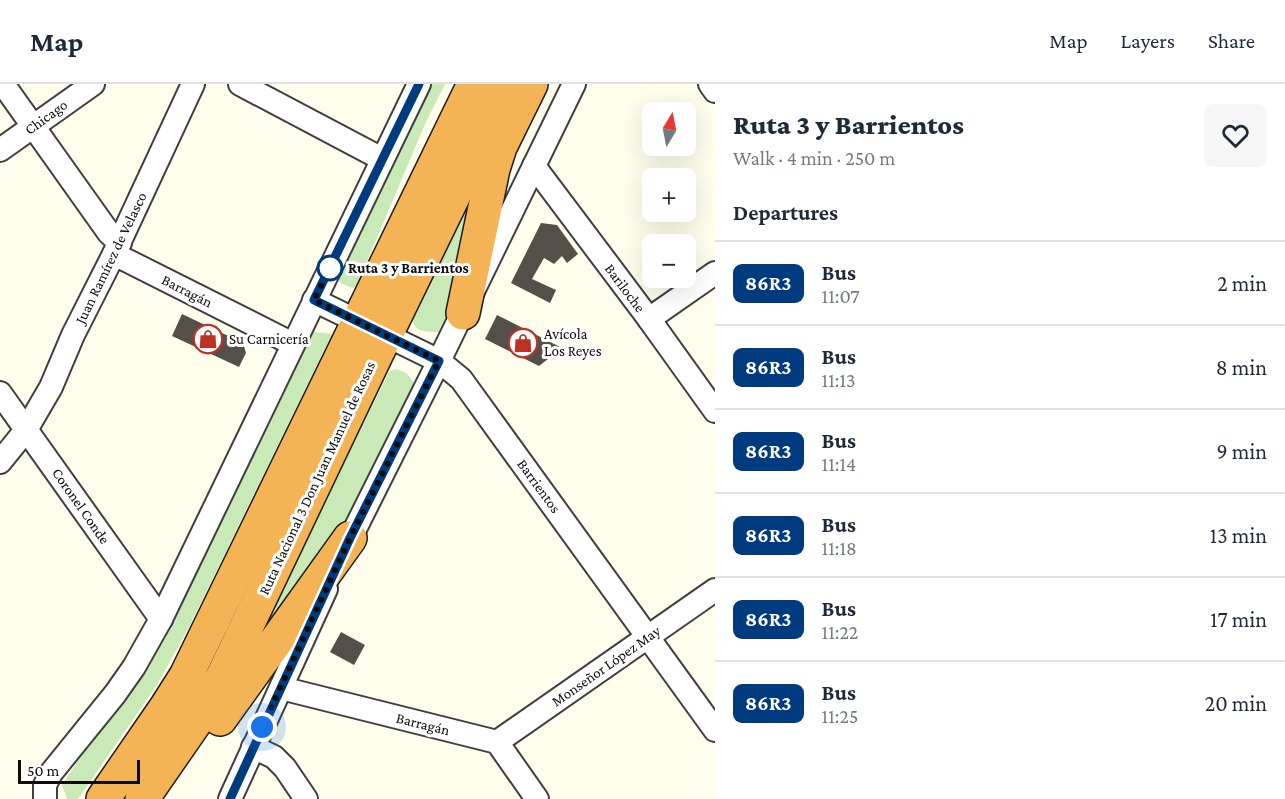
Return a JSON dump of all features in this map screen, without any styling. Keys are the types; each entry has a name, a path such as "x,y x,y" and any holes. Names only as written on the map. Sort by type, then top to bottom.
{"highway":[{"path":"372,328 381,275 462,84"},
{"path":"381,275 474,84"},
{"name":"Ruta Nacional 3 Don Juan Manuel de Rosas","path":"103,799 186,676 372,328 508,84"},
{"path":"463,313 493,169 500,147 531,84"},
{"name":"Ruta Nacional 3 Don Juan Manuel de Rosas","path":"142,799 224,676 372,328"},
{"path":"159,799 190,761 350,538"}],"street":[{"name":"Barragán","path":"3,84 110,232 117,249 292,344"},
{"name":"Chicago","path":"0,150 93,84"},
{"name":"Juan Ramírez de Velasco","path":"0,462 26,430 51,387 72,335 117,249 193,84"},
{"path":"240,84 382,159"},
{"path":"45,799 45,786 51,773 115,694 161,619 419,84"},
{"path":"230,799 350,538 574,84"},
{"path":"710,84 715,91"},
{"name":"Bariloche","path":"534,166 715,411"},
{"path":"649,319 715,273"},
{"name":"Barrientos","path":"314,300 439,361 461,379 715,730"},
{"name":"Coronel Conde","path":"0,393 161,619"},
{"name":"Monseñor López May","path":"497,742 715,590"},
{"name":"Barragán","path":"281,688 497,742"},
{"path":"497,742 537,799"},
{"path":"253,747 274,757 285,768 306,799"}],"green space":[{"path":"425,84 445,84 425,124 357,285 353,288 342,284 332,274"},
{"path":"480,182 451,309 438,332 418,329 413,323 413,318"},
{"path":"306,331 332,334 189,627 157,685 78,799 67,799 62,785 139,669"},
{"path":"396,369 407,374 414,385 351,517 261,638 283,587 389,372"}],"building":[{"path":"541,223 557,225 578,254 567,263 562,256 554,264 544,258 532,279 556,290 550,303 511,283"},
{"name":"Su Carnicería","path":"182,314 243,343 246,353 239,367 172,336"},
{"name":"Avícola Los Reyes","path":"497,315 562,348 539,366 485,339"},
{"path":"341,632 365,645 354,665 330,652"}],"bus line":[{"name":"86R3","path":"230,799 350,538 439,361 314,300 419,84"}],"place":[{"name":"Ruta 3 y Barrientos","path":"330,268"},
{"name":"Su Carnicería","path":"208,339"},
{"name":"Avícola Los Reyes","path":"523,343"}],"route":[{"path":"262,727 350,538 439,361 314,300 334,260 330,268"}]}
